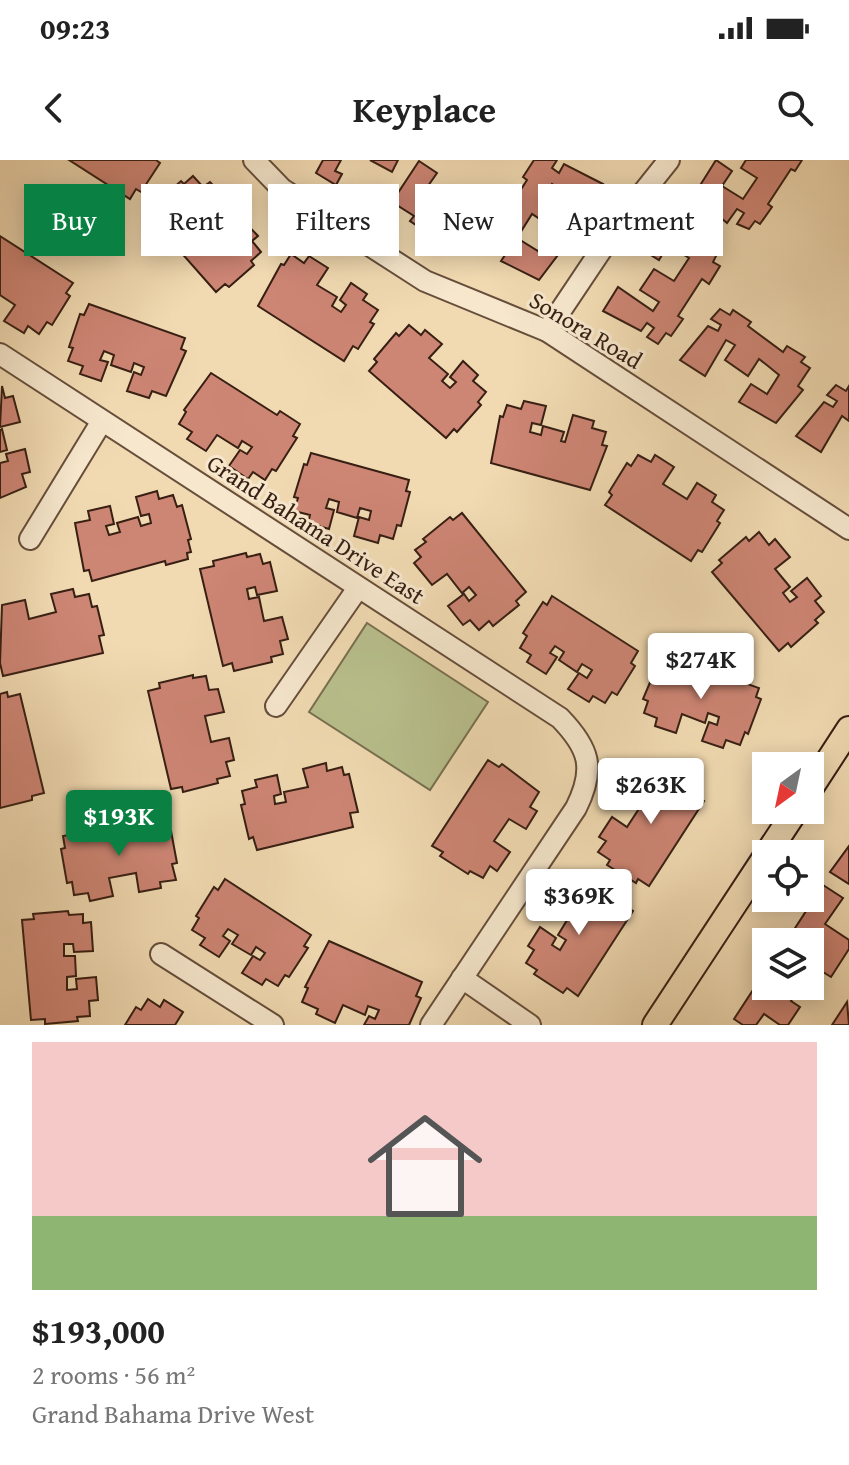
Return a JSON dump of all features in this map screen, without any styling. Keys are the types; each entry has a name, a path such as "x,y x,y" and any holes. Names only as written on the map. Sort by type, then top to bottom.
{"main road":[{"path":"824,767 849,729"},
{"path":"655,1025 752,878"}],"street":[{"path":"547,331 622,219 669,160"},
{"name":"Sonora Road","path":"260,162 282,189 425,281 547,331 849,529"},
{"name":"Grand Bahama Drive East","path":"0,354 560,718 577,736 589,761 585,791 462,978"},
{"path":"30,539 102,421"},
{"path":"276,706 358,588"},
{"path":"161,954 273,1025"},
{"path":"431,1025 462,978 530,1025"}],"green space":[{"path":"367,623 488,702 430,790 309,712"}],"building":[{"path":"69,160 156,160 160,163 146,184 141,184 141,192 136,189 130,199 125,196 125,184 107,184"},
{"path":"323,160 341,160 335,171 342,174 337,184 316,173"},
{"path":"370,160 398,160 392,172"},
{"path":"534,160 557,160 552,168 559,173 564,164 603,184 538,184 538,218 532,214 522,230 522,188 527,180 523,177"},
{"path":"716,160 732,171 723,184 701,184"},
{"path":"746,160 802,160 795,171 791,169 768,204 772,207 760,224 755,221 749,229 737,224 744,213 737,209 727,223 723,220 723,187 743,199 757,178 741,168"},
{"path":"419,161 437,173 429,184 415,184 415,224 410,221 414,216 399,206 399,191"},
{"path":"193,176 200,184 184,184"},
{"path":"0,236 24,251 24,256 31,256 73,283 66,293 70,296 52,325 47,322 39,334 28,326 24,333 4,321 15,305 0,295"},
{"path":"252,241 261,252 251,261 254,265 229,287 225,284 216,292 184,256 252,256"},
{"path":"522,241 538,251 538,256 557,256 539,280 501,261 504,256 522,256"},
{"path":"290,256 304,263 309,256 328,268 317,285 337,297 332,306 341,312 346,305 340,300 351,283 367,294 363,300 378,310 370,322 374,324 358,349 353,346 344,361 258,306 281,264 284,265"},
{"path":"686,256 716,256 713,262 720,266 709,284 702,279 678,316 683,319 671,336 666,333 658,344 647,337 654,328 647,323 641,331 603,311 618,287 653,311 659,302 640,290 654,269 674,281 689,258"},
{"path":"89,304 185,338 181,349 186,351 166,396 152,391 149,398 127,391 134,372 141,375 144,367 134,363 131,372 111,365 114,355 104,351 100,360 108,362 101,381 80,374 83,366 68,361 73,348 69,347 80,314 84,315"},
{"path":"720,309 730,315 733,310 751,322 748,326 783,352 787,346 805,357 801,362 810,368 798,386 803,390 776,423 739,402 751,384 767,394 779,375 759,359 748,376 725,360 735,345 726,340 705,376 680,360 708,326 718,331 721,325 711,319"},
{"path":"409,325 421,335 425,330 442,344 429,358 448,374 442,381 450,388 456,382 450,377 463,361 478,375 473,381 486,392 478,402 481,405 457,432 454,429 446,438 369,371 377,362 374,359 396,333 399,336"},
{"path":"211,373 277,415 280,411 300,424 293,436 297,438 276,471 272,469 265,480 253,472 248,479 229,466 240,450 247,454 252,447 242,441 238,448 217,435 206,451 187,439 192,432 179,424 186,412 184,410"},
{"path":"836,385 846,391 849,386 849,421 842,416 821,452 796,436 824,402 833,407 837,401 827,395"},
{"path":"2,386 5,398 13,396 20,422 0,427"},
{"path":"524,401 546,406 541,425 532,423 530,432 541,435 543,426 564,432 561,441 565,442 573,415 594,421 592,428 606,432 602,445 607,446 590,490 491,463 500,416 503,417 507,405 521,409"},
{"path":"0,430 7,450 0,452"},
{"path":"25,449 30,472 22,474 26,487 0,498 0,463 8,461 6,454"},
{"path":"311,453 409,480 406,491 410,492 401,526 397,525 393,539 380,535 378,543 354,536 359,517 369,520 371,511 360,508 357,518 337,512 339,502 329,499 326,508 334,510 329,529 308,523 310,515 294,511 298,498 294,497 304,464 307,465"},
{"path":"638,455 651,462 655,455 674,467 663,484 687,499 697,483 716,495 712,502 724,510 717,521 720,523 702,552 698,550 691,561 605,505 612,495 609,492 627,463 631,466"},
{"path":"157,491 159,499 173,495 177,507 182,505 191,539 188,540 191,552 187,553 188,559 166,565 165,561 92,581 89,570 84,571 75,523 90,520 88,511 110,506 114,524 106,526 109,535 120,532 117,523 138,517 141,526 151,523 149,514 141,516 136,497"},
{"path":"462,513 526,592 516,601 519,605 493,626 489,621 479,630 470,620 463,625 448,606 464,594 469,601 476,595 469,587 462,593 447,574 432,585 414,563 421,557 415,550 426,542 423,539 450,517 453,520"},
{"path":"759,532 769,545 775,539 790,557 775,569 790,587 783,593 790,602 797,597 791,591 807,578 821,596 815,601 824,612 815,620 818,623 791,647 788,643 779,651 712,572 722,563 719,560 746,537 749,541"},
{"path":"246,553 247,557 260,554 263,564 270,562 277,591 257,595 255,587 247,589 249,599 259,597 264,621 282,617 288,639 280,641 283,654 271,657 272,662 234,671 232,663 223,666 200,569 214,566 213,561"},
{"path":"73,589 75,597 89,594 92,607 97,606 104,635 99,636 103,653 3,676 0,663 2,605 25,600 29,619 56,612 51,594"},
{"path":"552,596 638,651 631,663 635,666 617,695 612,692 605,703 593,696 589,702 568,689 579,673 587,678 592,670 582,664 577,672 559,660 564,652 555,646 550,653 557,657 546,674 527,662 531,655 520,648 527,636 523,633 543,602 547,605"},
{"path":"662,654 759,688 756,697 761,699 748,734 745,732 740,745 726,740 723,748 702,741 709,722 717,725 719,717 708,713 705,723 682,714 676,733 655,726 657,718 644,713 648,701 643,699"},
{"path":"193,675 193,678 206,676 209,690 218,689 224,712 205,716 211,742 229,738 234,760 226,762 230,776 217,779 218,783 183,792 182,787 171,789 148,691 160,688 159,683"},
{"path":"7,692 8,697 20,694 44,793 32,796 32,800 0,808 0,694"},
{"path":"488,760 499,767 502,764 539,792 530,807 537,811 526,829 509,819 494,841 510,852 497,871 490,866 483,878 470,871 468,874 440,856 443,852 432,846"},
{"path":"326,763 327,771 342,767 344,775 349,774 358,812 350,813 353,827 257,850 253,837 249,839 241,805 245,804 242,791 257,787 255,780 277,775 281,794 274,796 275,804 286,802 284,792 308,787 303,769"},
{"path":"654,768 666,776 669,771 697,790 694,794 704,801 649,886 638,879 636,883 607,865 610,860 598,852 606,841 599,837 612,817 627,827 642,804 627,795 639,776 646,780"},
{"path":"164,818 166,832 171,831 177,863 172,864 176,880 160,882 161,888 139,892 136,873 109,878 113,896 90,901 88,893 74,895 72,882 67,883 61,849 65,848 63,836"},
{"path":"849,846 849,884 830,872"},
{"path":"583,877 593,884 596,881 622,898 620,902 633,911 578,996 567,988 563,993 534,974 537,970 526,963 534,950 528,946 540,927 556,938 552,945 560,950 566,940 558,935 569,917 577,922 583,912 576,907 571,915 555,905 568,885 575,890"},
{"path":"225,879 311,935 304,946 308,948 289,977 285,975 278,986 266,979 262,985 242,973 253,956 260,960 265,953 256,947 251,955 232,944 238,935 228,929 223,936 230,941 219,957 200,945 205,938 192,930 199,918 196,916 214,887 218,890"},
{"path":"824,886 843,898 825,924 849,940 849,949 831,977 824,973 824,928 795,928 805,912 824,912"},
{"path":"68,911 69,915 83,914 83,923 91,922 93,951 74,952 73,944 64,944 64,956 75,956 76,976 67,977 67,990 77,989 76,979 96,977 98,1000 89,1001 90,1016 77,1017 78,1021 45,1024 45,1019 31,1020 22,920 34,919 33,914"},
{"path":"329,941 422,982 416,996 421,998 409,1025 364,1025 369,1016 375,1019 379,1010 368,1006 365,1015 343,1005 335,1023 316,1014 318,1009 302,1002 308,988 305,987"},
{"path":"752,991 752,1000 792,1000 800,1007 788,1025 780,1025 764,1014 756,1025 743,1025 734,1019"},
{"path":"148,999 160,1007 164,1000 183,1012 175,1025 125,1025 136,1007 141,1010"},
{"path":"847,1002 849,1025 832,1025"}]}
